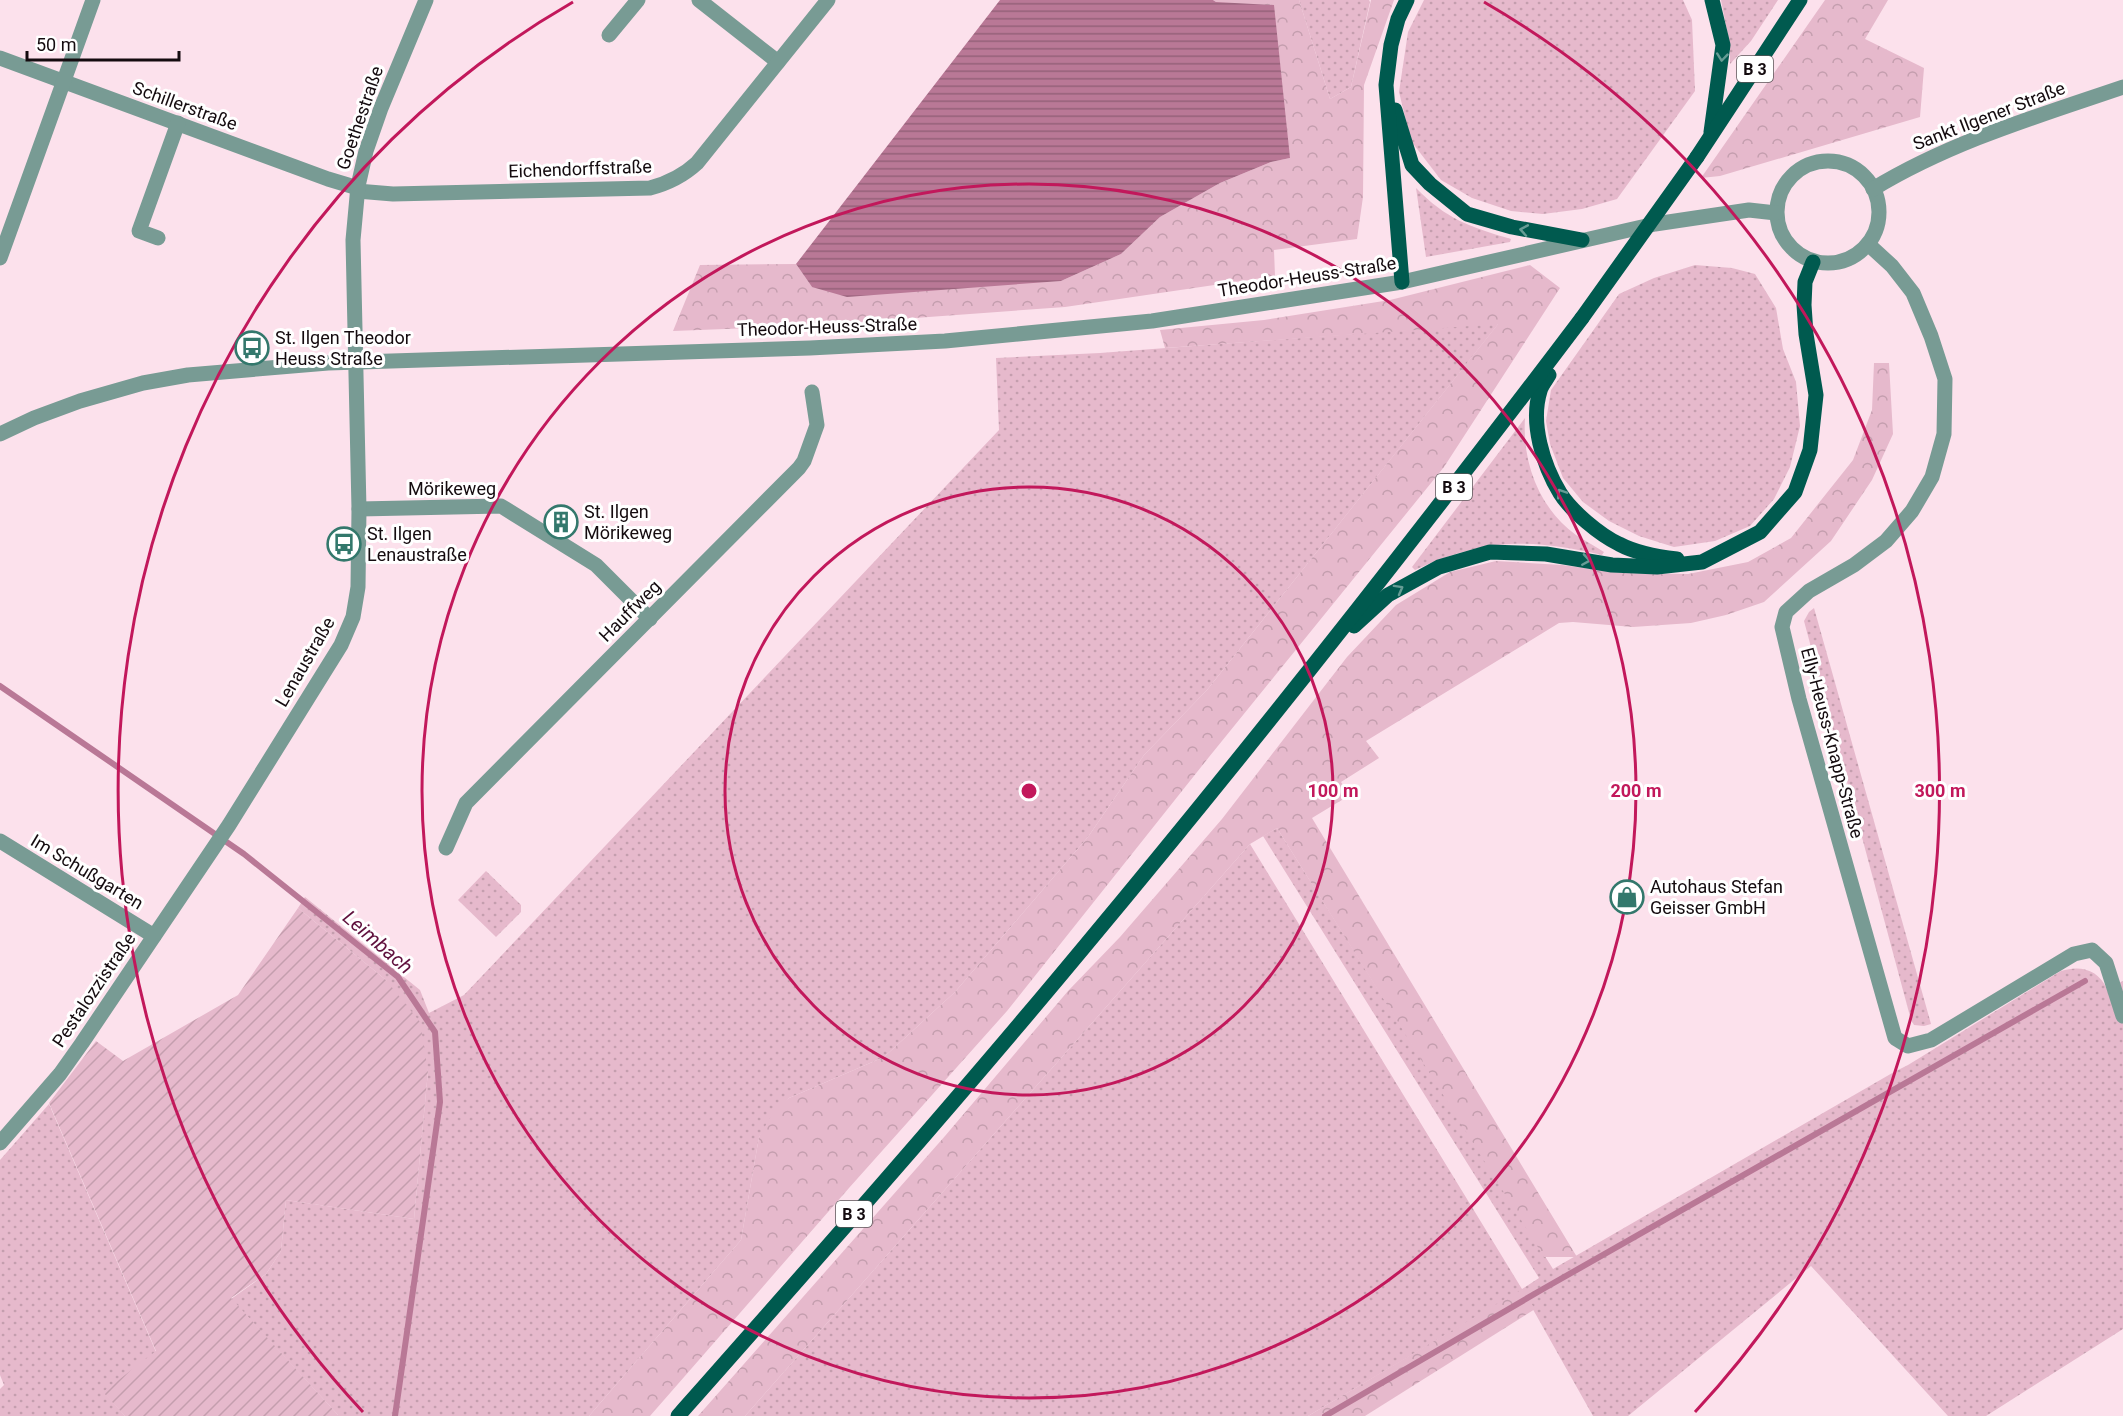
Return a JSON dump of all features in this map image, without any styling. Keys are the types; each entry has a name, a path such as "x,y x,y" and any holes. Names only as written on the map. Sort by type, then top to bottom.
{"main road":[{"path":"1402,282 1386,85 1391,45 1398,19 1407,0"},
{"path":"1710,138 1723,45 1712,0"},
{"name":"B 3","path":"678,1416 1030,1011 1201,806 1323,654 1456,485 1582,318 1697,157 1800,0"},
{"path":"1386,85 1412,165 1455,205 1467,214 1512,227 1582,240"},
{"path":"1323,654 1388,595 1439,567 1490,552 1546,554 1612,565 1646,566 1702,562 1760,532 1795,492 1810,450 1816,395 1806,334 1804,305 1805,282 1813,262"},
{"path":"1582,318 1540,390 1536,423 1545,460 1560,494 1583,519 1619,544 1658,556 1702,562"}],"street":[{"path":"0,258 93,0"},
{"name":"Goethestraße","path":"355,362 353,240 358,189 366,151 381,108 426,0"},
{"path":"609,35 638,0"},
{"path":"699,0 778,62"},
{"name":"Eichendorffstraße","path":"358,189 393,194 650,188 663,185 681,176 697,163 828,0"},
{"name":"Schillerstraße","path":"0,58 358,189"},
{"name":"Sankt Ilgener Straße","path":"1874,189 1930,158 2013,125 2123,87"},
{"path":"158,238 138,231 178,123"},
{"path":"1832,161 1849,165 1863,175 1874,189 1880,212 1878,223 1868,244 1857,255 1843,262 1828,264 1813,262 1798,255 1786,243 1779,229 1776,213 1779,196 1787,181 1800,169 1815,162 1832,161"},
{"name":"Theodor-Heuss-Straße","path":"0,434 34,418 80,401 171,377 355,362 810,348 945,341 1152,321 1402,282 1655,224 1749,210 1776,213"},
{"name":"Elly-Heuss-Knapp-Straße","path":"1868,244 1892,266 1913,293 1931,336 1945,379 1944,434 1932,477 1912,511 1893,534 1854,565 1804,595 1786,612 1782,627 1799,699 1895,1038 1908,1046 1931,1040 2074,954 2092,950 2106,963 2123,1016"},
{"name":"Lenaustraße","path":"211,852 348,631 357,594 359,509 355,362"},
{"name":"Hauffweg","path":"446,848 466,804 799,468 804,461 817,425 812,392"},
{"name":"Mörikeweg","path":"359,509 501,506 596,565 650,619"},
{"name":"Im Schußgarten","path":"0,841 154,936"},
{"name":"Pestalozzistraße","path":"0,1143 60,1074 211,852"}],"green space":[{"path":"1213,0 1299,0 1330,99 1351,87 1371,0 1394,0 1364,85 1363,197 1357,239 1274,250 1275,276 1065,307 805,326 673,331 700,265 796,264 812,287 1061,281 1121,254 1160,217 1220,183 1271,162 1290,158 1216,2"},
{"path":"1299,0 1369,0 1370,2 1351,87 1330,99"},
{"path":"1424,0 1683,0 1692,20 1695,91 1617,199 1582,209 1543,214 1511,211 1472,198 1441,180 1411,141 1399,92 1408,32"},
{"path":"1721,0 1778,0 1751,41 1730,64 1730,46"},
{"path":"1825,0 1888,0 1865,39 1924,68 1920,117 1720,176 1701,178"},
{"path":"1416,188 1448,215 1471,226 1511,239 1510,242 1426,257"},
{"path":"1530,265 1560,288 1444,467 1007,1011 650,1416 589,1416 741,1240 759,1137 771,1116 789,1098 884,1057 955,992 1088,837 1144,755 1207,690 1498,324 1165,348 1160,330 1264,320 1390,300"},
{"path":"1695,265 1732,268 1755,274 1776,308 1783,349 1796,382 1800,426 1790,467 1774,499 1750,526 1715,541 1674,547 1639,536 1609,521 1583,502 1563,478 1550,444 1546,421 1551,390 1619,294 1654,278"},
{"path":"1499,323 1207,690 1144,755 1088,837 955,992 884,1057 789,1098 759,1137 741,1240 589,1416 339,1416 231,1299 266,1274 281,1251 286,1200 414,1219 428,1071 386,980 298,908 305,897 420,990 429,1013 464,995 999,430 996,358 1100,353"},
{"path":"1874,363 1889,363 1893,434 1872,480 1831,541 1764,602 1726,615 1691,623 1633,627 1559,623 1366,741 1379,758 1341,782 1350,795 1312,818 1577,1257 1544,1257 1277,828 1250,844 745,1416 698,1416 945,1136 1068,991 1120,937 1222,819 1347,657 1396,605 1450,572 1496,561 1562,565 1621,573 1688,574 1748,562 1791,538 1853,460 1872,410"},
{"path":"1525,418 1526,451 1530,468 1543,498 1563,524 1604,552 1602,555 1552,546 1507,544 1463,552 1415,570 1412,567"},
{"path":"1814,608 1931,1024 1924,1026 1914,1025 1911,1020 1804,621"},
{"path":"1277,828 1553,1269 1908,1065 2061,971 2075,968 2088,970 2099,977 2107,989 2123,981 2123,1329 1986,1416 1948,1416 1811,1266 1628,1416 1593,1416 1522,1290 1308,1416 745,1416 1250,844 1522,1289 1539,1278 1263,836"},
{"path":"486,871 521,905 521,912 496,937 458,900"},
{"path":"298,908 386,980 420,1022 428,1071 414,1219 286,1200 281,1251 266,1274 231,1298 339,1416 125,1416 103,1392 156,1351 49,1103 96,1041 123,1061 238,995"},
{"path":"49,1104 156,1352 104,1392 125,1416 0,1416 0,1389 4,1385 0,1375 0,1160"},
{"path":"1522,1289 1535,1309 1365,1416 1308,1416"}],"shaded area":[{"path":"1000,0 1213,0 1274,5 1290,158 1271,162 1220,183 1160,217 1121,254 1061,281 847,297 812,287 796,264"}],"waterway":[{"name":"Leimbach","path":"0,686 244,854 398,977 435,1032 440,1102 395,1416"},
{"path":"1325,1416 1543,1289 2085,981"}],"place":[{"name":"St. Ilgen Theodor Heuss Straße","path":"252,348"},
{"name":"St. Ilgen Mörikeweg","path":"561,522"},
{"name":"St. Ilgen Lenaustraße","path":"344,544"},
{"name":"Autohaus Stefan Geisser GmbH","path":"1627,897"}]}
